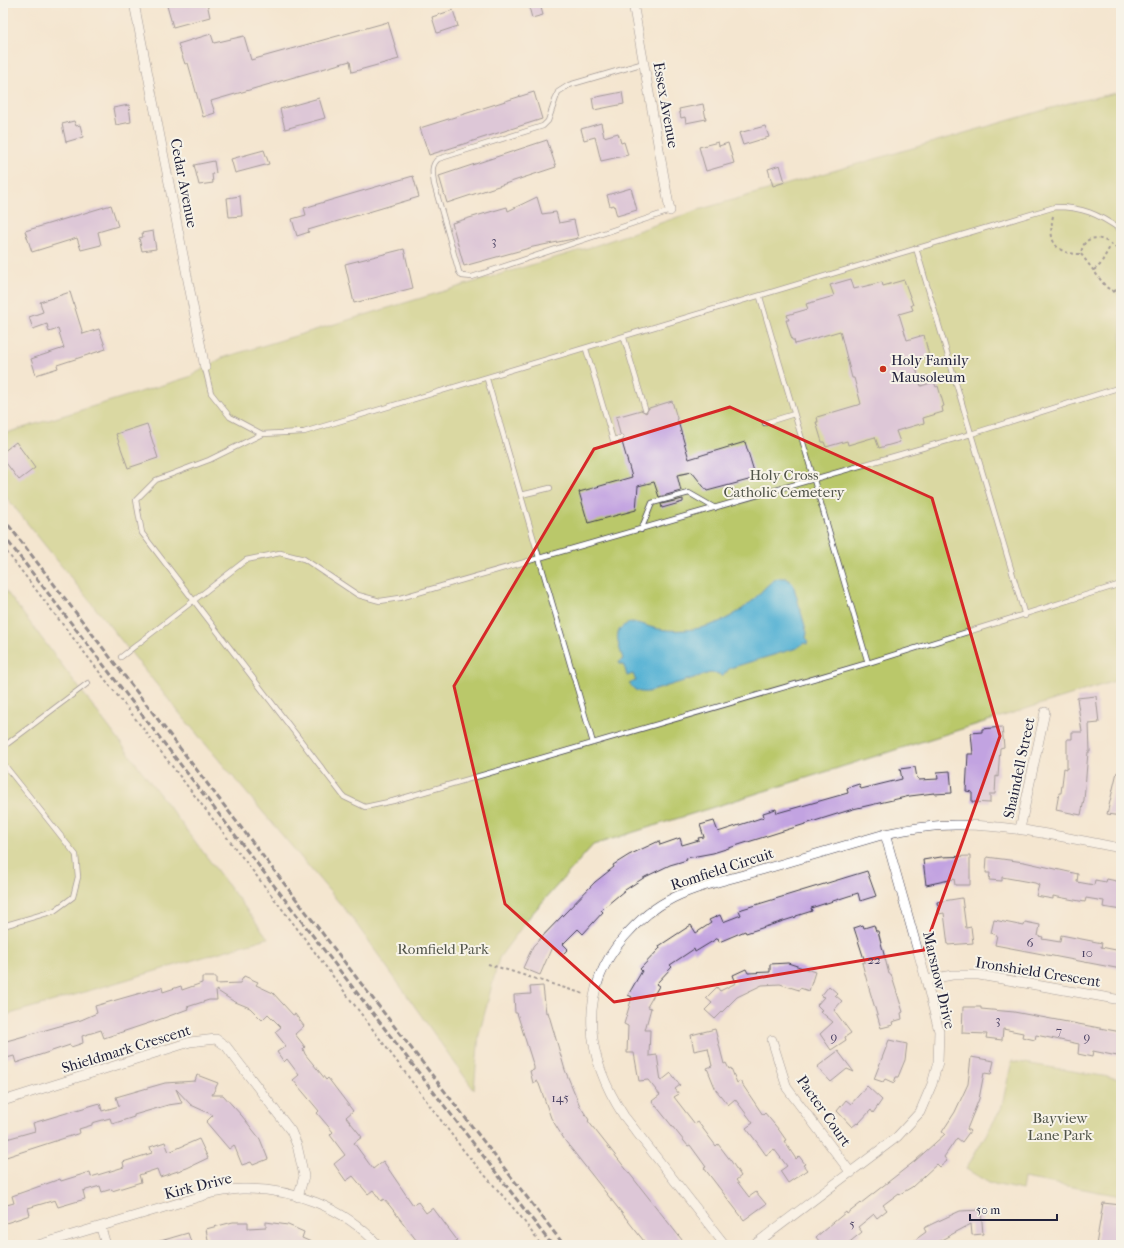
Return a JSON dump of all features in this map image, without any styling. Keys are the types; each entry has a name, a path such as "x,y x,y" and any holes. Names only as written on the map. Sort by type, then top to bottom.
{"street":[{"name":"Cedar Avenue","path":"134,3 205,368"},
{"name":"Essex Avenue","path":"633,3 670,212"},
{"name":"Shaindell Street","path":"1020,830 1045,712"},
{"name":"Romfield Circuit","path":"725,1245 614,1100 602,1076 596,1053 592,1026 593,997 602,972 616,946 642,919 668,901 694,889 885,834 910,829 955,825 1020,830 1121,848"},
{"name":"Marsnow Drive","path":"754,1245 897,1137 920,1112 932,1084 938,1062 938,1031 926,980 885,834"},
{"name":"Ironshield Crescent","path":"926,980 952,975 979,975 1121,1000"},
{"name":"Shieldmark Crescent","path":"3,1101 190,1042 216,1039 226,1046 291,1131 297,1145 304,1176 298,1197"},
{"name":"Pacter Court","path":"772,1040 787,1088 851,1173"},
{"name":"Kirk Drive","path":"38,1245 101,1228 212,1193 240,1189 261,1190 298,1197 333,1210 348,1218 368,1234 378,1245"},
{"path":"101,1228 106,1245"}],"lane":[{"path":"644,63 569,85 558,92 548,121 543,126 438,159 432,170 434,184 459,272 462,276 472,277 479,275 670,212"},
{"path":"1121,230 1101,216 1075,207 1055,207 624,338 304,432 262,434 209,460 156,480 136,500 142,533 344,797 365,807 393,801 868,663 1025,616 1121,584"},
{"path":"916,248 1025,616"},
{"path":"760,297 868,663"},
{"path":"624,338 645,409"},
{"path":"586,349 613,440 621,438"},
{"path":"205,368 211,393 230,418 262,434"},
{"path":"487,379 593,743"},
{"path":"121,657 246,560 280,554 304,559 358,595 380,601 400,598 971,434 1121,387"},
{"path":"765,423 794,414"},
{"path":"521,495 550,488"},
{"path":"641,530 652,503 689,493 715,508"},
{"path":"3,747 88,683"},
{"path":"3,763 76,855 78,877 73,897 54,911 3,926"}],"path":[{"path":"1055,207 1051,234 1057,247 1068,254 1081,254"},
{"path":"1121,253 1102,239 1094,238 1087,240 1082,247 1081,254 1106,287 1121,296"},
{"path":"1093,270 1100,265 1111,245"},
{"path":"1114,292 1121,284"},
{"path":"3,547 296,927 464,1151 521,1217 542,1245"},
{"path":"488,964 593,997"}],"highlighted area":[{"path":"730,407 932,498 1000,736 924,950 614,1002 505,904 454,686 594,449"}],"green space":[{"name":"Holy Cross Catholic Cemetery","path":"1116,93 1121,106 1121,679 593,845 530,916 499,958 479,1035 474,1090 352,918 181,715 3,493 3,434 189,377 222,358 594,246 698,210 1069,103"},
{"path":"3,587 268,938 3,1016"},
{"name":"Bayview Lane Park","path":"1012,1061 1121,1079 1121,1196 1024,1178 1022,1190 989,1183 966,1169 1001,1109"}],"water":[{"path":"778,578 786,578 793,584 807,633 807,644 804,643 797,648 730,668 722,677 719,674 710,673 648,692 639,692 629,683 636,681 633,674 627,676 624,665 620,664 619,662 623,659 618,642 618,634 619,630 623,626 634,623 669,630 702,628 724,620 738,612 751,602 764,588"}],"building":[{"path":"170,3 207,3 210,17 173,27 167,6 171,5"},
{"path":"540,4 543,15 532,18 529,7"},
{"path":"453,10 458,26 437,33 432,17"},
{"path":"388,22 399,59 352,72 350,61 211,101 215,113 203,117 188,63 185,64 178,44 211,34 214,43 244,36 251,60"},
{"path":"534,92 542,119 429,155 420,128"},
{"path":"622,92 624,104 594,110 592,98"},
{"path":"319,98 325,118 285,129 280,109"},
{"path":"703,104 706,119 686,123 685,117 681,118 679,109"},
{"path":"129,105 131,122 116,125 113,108"},
{"path":"74,121 76,126 80,125 83,137 66,142 62,124"},
{"path":"601,123 604,137 618,133 621,143 624,142 628,155 601,161 595,137 584,140 581,129"},
{"path":"765,126 769,137 743,145 739,133"},
{"path":"547,140 556,167 447,203 439,176"},
{"path":"718,142 719,146 728,143 734,163 706,171 699,147"},
{"path":"264,150 269,164 235,173 231,159"},
{"path":"214,161 216,173 212,174 213,183 199,185 194,165"},
{"path":"780,165 785,182 773,186 768,169"},
{"path":"413,176 419,197 308,230 309,232 297,236 292,219 306,215 304,208"},
{"path":"631,188 637,210 617,216 614,205 610,206 607,195"},
{"path":"240,196 242,216 229,217 227,198"},
{"path":"537,197 542,214 556,212 559,223 574,220 578,238 533,247 464,266 452,223 507,207 508,211"},
{"path":"111,205 118,226 98,232 101,245 81,250 77,238 32,252 25,231"},
{"path":"153,231 156,249 142,251 139,238 143,237 142,233"},
{"path":"404,249 413,288 354,303 345,264"},
{"name":"Holy Family Mausoleum","path":"851,279 854,289 882,282 883,286 904,280 913,305 911,305 913,310 899,314 907,340 924,335 929,356 914,361 921,386 934,382 936,387 938,386 944,406 942,407 943,412 923,418 924,423 896,431 900,442 879,448 875,437 848,445 847,441 826,447 824,442 822,442 816,422 818,422 817,417 861,404 854,378 852,378 840,331 795,344 794,340 792,340 786,320 789,320 787,315 808,309 806,304 834,296 830,285"},
{"path":"70,292 83,334 99,329 106,349 57,365 58,368 36,375 31,359 64,348 58,329 49,332 47,324 33,329 29,317 43,312 40,302"},
{"path":"672,401 689,459 745,442 756,478 707,491 692,472 677,475 681,491 659,497 654,482 638,486 636,510 588,523 579,492 632,477 622,442 624,437 620,434 616,417 641,410 646,413 649,408"},
{"path":"147,424 158,458 128,468 116,434"},
{"path":"16,442 35,468 19,480 3,459 3,452"},
{"path":"683,499 683,502 662,508 661,504"},
{"path":"1096,696 1099,723 1089,724 1090,752 1088,752 1084,800 1081,815 1056,810 1059,793 1061,793 1064,768 1067,769 1067,739 1072,739 1072,732 1082,732 1077,698"},
{"path":"1002,727 1004,747 1000,748 995,794 990,794 990,803 972,802 972,792 966,791 968,754 973,754 971,733 982,732 982,729"},
{"path":"915,767 917,778 919,780 938,779 937,772 950,771 952,793 934,793 910,796 853,809 713,853 686,858 687,860 670,865 645,877 625,890 601,910 603,912 583,934 578,929 563,944 568,949 561,956 552,947 540,975 523,968 533,946 595,882 614,867 613,865 629,855 659,841 660,845 680,838 682,845 699,840 698,838 704,837 700,825 714,821 718,832 764,817 763,813 776,809 777,813 848,793 847,788 859,784 861,789 902,779 900,769"},
{"path":"1117,772 1121,773 1121,816 1107,814"},
{"path":"970,856 970,885 955,885 954,879 926,885 923,860 941,857"},
{"path":"987,857 1024,862 1078,874 1077,882 1094,885 1095,880 1106,882 1107,879 1121,882 1121,910 1103,907 1104,901 1086,898 1085,902 1053,896 1053,899 1036,896 1039,885 1035,883 1002,877 1002,881 989,880 990,873 986,873"},
{"path":"867,871 876,896 860,901 858,893 811,908 812,911 796,917 746,933 745,931 719,942 718,938 695,952 694,949 670,965 672,967 656,984 659,986 647,1007 651,1008 645,1030 650,1030 649,1056 657,1055 661,1081 671,1073 680,1085 675,1089 679,1094 674,1097 695,1124 698,1122 716,1146 718,1144 731,1161 741,1176 736,1180 749,1197 756,1192 766,1204 744,1220 704,1168 706,1167 690,1145 688,1146 652,1101 660,1095 648,1080 639,1081 634,1053 627,1053 628,1026 624,1024 632,997 628,995 642,971 640,969 660,948 659,946 691,925 696,933 711,923 709,920 720,915 723,922 741,915 739,910"},
{"path":"962,898 966,928 971,927 973,943 948,945 944,913 939,914 937,902"},
{"path":"994,920 1024,926 1025,922 1040,925 1038,936 1043,937 1042,939 1060,942 1061,935 1102,943 1101,947 1121,951 1121,969 995,945 997,935 991,933"},
{"path":"863,925 864,928 874,925 876,931 878,931 889,974 891,974 903,1012 901,1013 902,1019 892,1022 893,1025 881,1028 862,963 865,962 854,928"},
{"path":"788,963 815,972 809,991 800,988 799,990 780,984 762,985 737,997 715,1019 705,1010 712,1003 706,998 717,987 720,991 736,983 733,975 746,969 748,973 770,972 770,964"},
{"path":"244,976 258,982 256,985 273,993 293,1015 295,1014 304,1026 295,1034 305,1047 303,1049 305,1054 326,1080 328,1078 353,1111 346,1117 362,1137 354,1143 373,1169 383,1161 413,1205 418,1202 426,1213 433,1208 457,1240 450,1245 420,1245 384,1199 381,1201 373,1190 368,1194 353,1176 346,1181 334,1164 345,1155 330,1135 333,1132 317,1113 319,1111 293,1080 299,1075 287,1059 284,1062 277,1052 286,1046 275,1032 281,1027 268,1014 262,1020 250,1008 233,1001 216,990 217,1000 209,1000 187,1007 188,1009 104,1038 101,1030 82,1036 83,1043 71,1047 70,1045 16,1063 14,1056 3,1059 3,1042 81,1020 97,1013 95,1006 162,987 163,992 181,986 182,990 202,983 202,977 216,977 216,984 240,983"},
{"path":"543,986 546,1013 548,1012 565,1070 580,1106 589,1120 588,1121 686,1245 647,1245 566,1142 551,1118 539,1084 537,1081 533,1083 530,1071 534,1070 534,1067 517,1013 515,1013 514,995 531,994 530,987"},
{"path":"829,986 837,993 835,995 842,1001 834,1010 851,1033 845,1037 846,1040 831,1050 820,1034 833,1022 820,1011 822,1010 817,1005 824,997 821,996"},
{"path":"963,1007 981,1007 981,1009 1014,1012 1121,1032 1121,1052 1118,1051 1117,1056 1093,1051 1092,1057 1078,1054 1079,1044 1036,1035 1035,1040 1022,1037 1023,1033 1003,1029 1002,1040 986,1038 987,1034 962,1033"},
{"path":"715,1029 724,1064 726,1063 729,1069 731,1068 737,1083 740,1081 763,1115 765,1113 779,1130 786,1140 784,1141 796,1159 799,1156 805,1164 803,1165 807,1170 788,1183 780,1171 787,1166 774,1149 766,1155 746,1128 753,1123 735,1099 728,1105 716,1090 707,1068 712,1066 708,1048 694,1051 691,1035"},
{"path":"889,1040 907,1044 905,1060 894,1083 885,1079 883,1082 874,1079"},
{"path":"838,1051 854,1072 847,1069 831,1082 817,1067"},
{"path":"971,1057 994,1061 991,1074 984,1073 979,1099 967,1129 970,1131 962,1142 957,1138 944,1157 947,1161 940,1167 937,1164 912,1187 900,1194 899,1193 883,1205 887,1210 877,1218 874,1214 858,1227 862,1232 846,1245 822,1245 816,1237 846,1212 847,1214 915,1161 945,1134 942,1132 955,1112 968,1084"},
{"path":"197,1075 218,1083 212,1095 223,1095 242,1116 260,1139 268,1159 253,1165 251,1162 242,1165 234,1145 229,1149 206,1122 213,1115 191,1105 176,1089 182,1103 168,1105 134,1115 134,1117 112,1124 110,1118 92,1123 92,1125 79,1129 80,1133 3,1158 3,1140 35,1131 33,1123 100,1103 102,1111 119,1106 116,1097 165,1083 195,1081"},
{"path":"867,1086 882,1100 873,1113 871,1110 858,1124 857,1123 852,1127 837,1111 846,1100 851,1104"},
{"path":"199,1139 208,1158 187,1168 160,1177 157,1169 139,1175 141,1182 112,1191 112,1189 102,1192 100,1186 83,1191 85,1199 58,1207 55,1200 28,1208 30,1215 3,1224 3,1206 14,1203 12,1196 60,1179 61,1181 90,1172 91,1177 124,1167 123,1162 152,1153 150,1147 165,1142 169,1152"},
{"path":"1103,1203 1121,1205 1121,1245 1096,1245"},
{"path":"981,1210 983,1234 972,1235 971,1224 932,1245 908,1245 926,1232 924,1228 934,1223 960,1211"},
{"path":"233,1222 248,1222 248,1228 266,1227 266,1222 288,1225 304,1232 302,1238 318,1245 209,1245 206,1229"},
{"path":"188,1233 192,1245 157,1245 157,1242"}],"railway":[{"path":"3,518 564,1245"},
{"path":"3,535 552,1245"}],"place":[{"name":"Holy Family Mausoleum","path":"883,369"}],"park label":[{"name":"Romfield Park","path":"443,949"}]}
